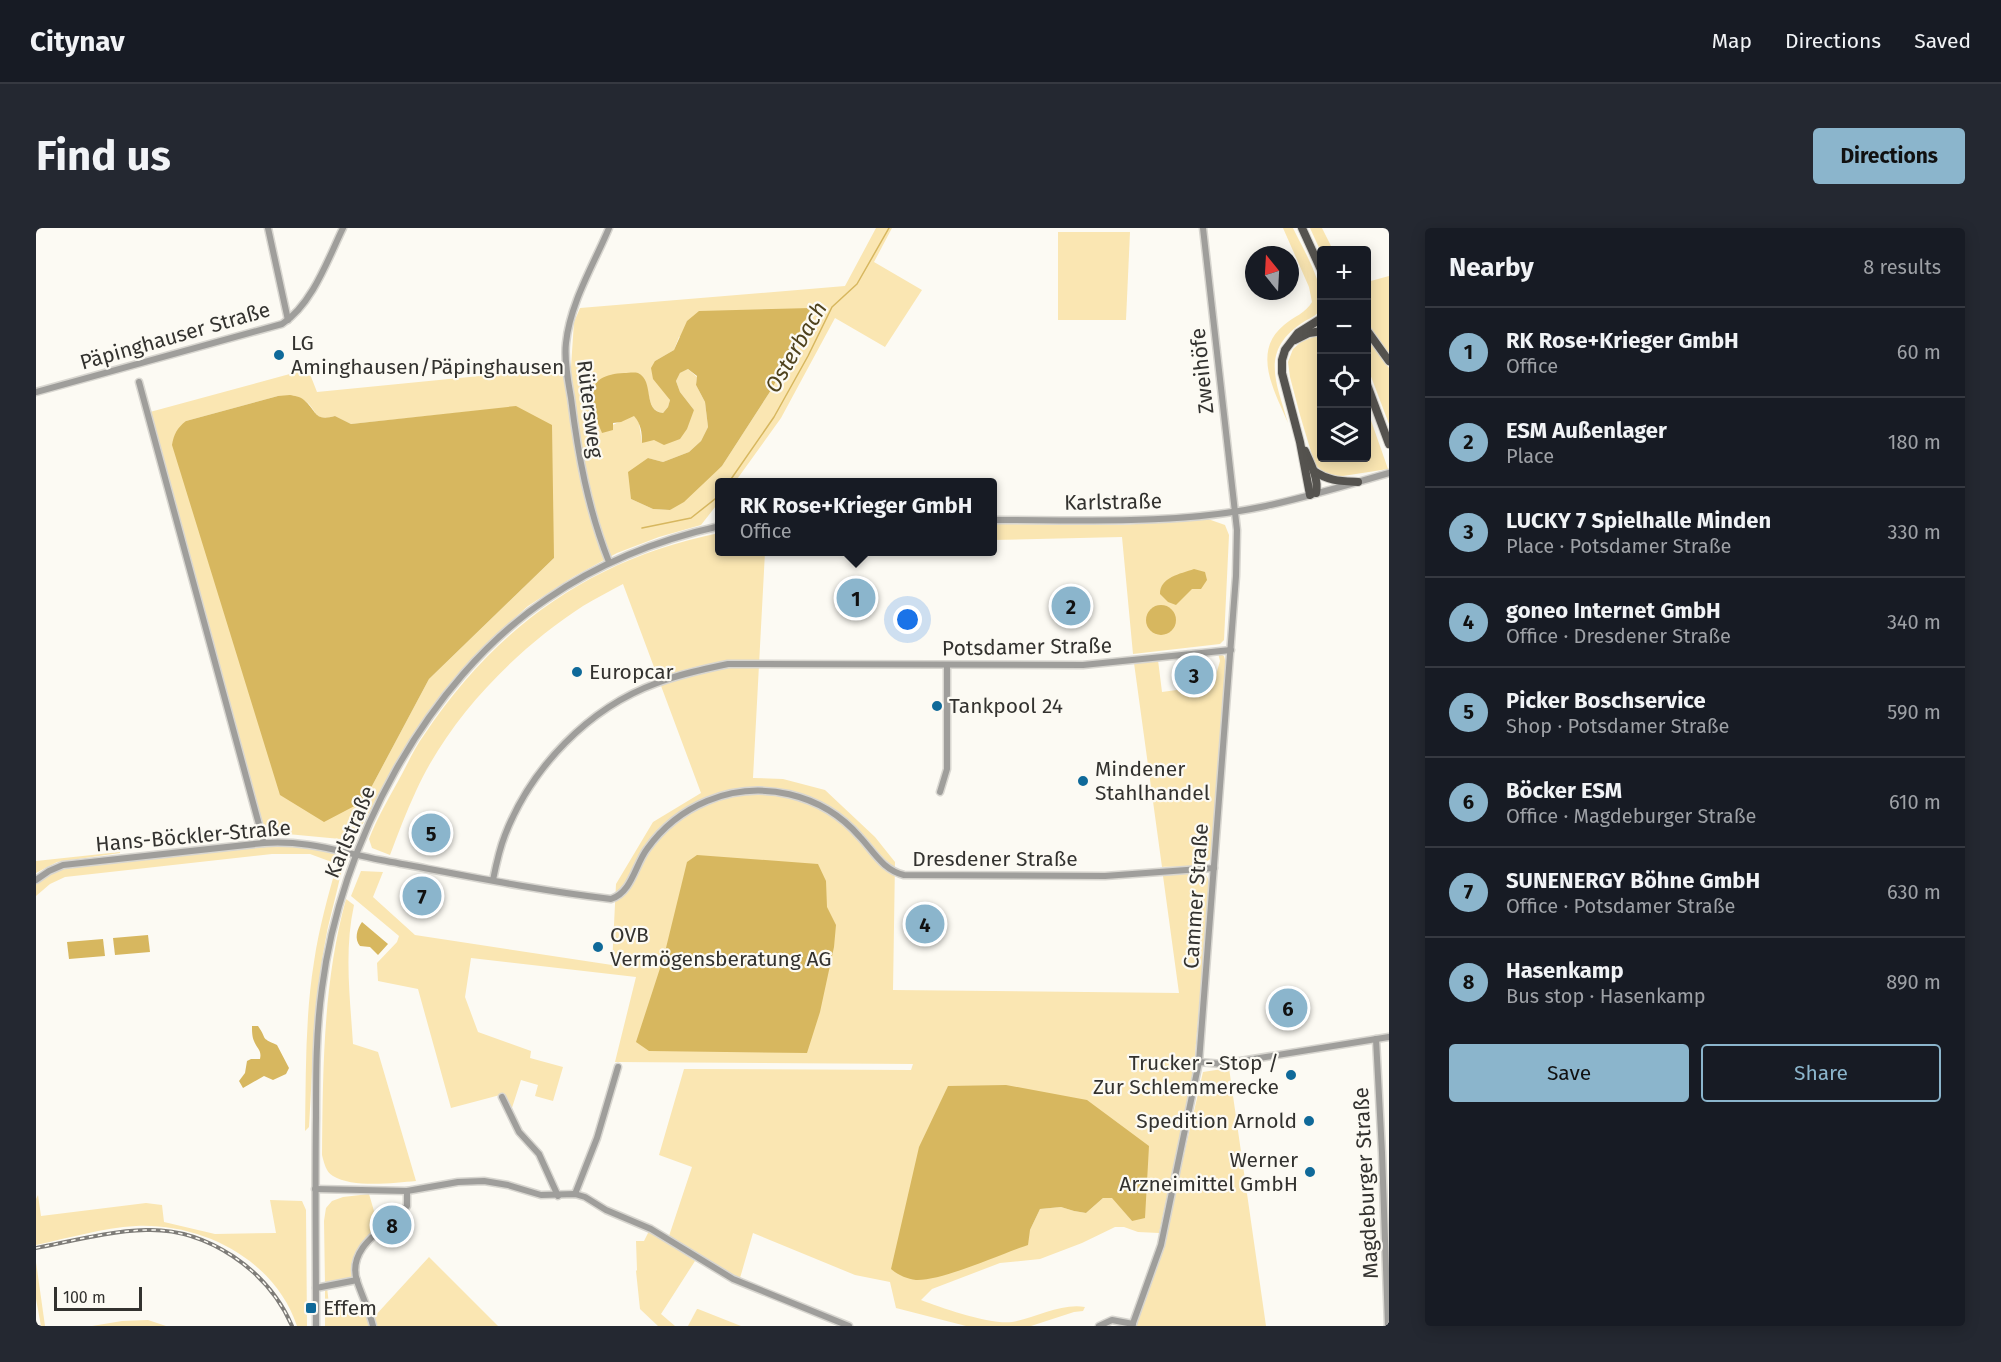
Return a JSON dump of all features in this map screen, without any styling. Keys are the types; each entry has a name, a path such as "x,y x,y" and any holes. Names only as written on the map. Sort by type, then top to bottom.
{"main road":[{"path":"1303,228 1317,251"},
{"path":"1303,228 1317,260"},
{"path":"1313,494 1282,373 1282,360 1291,341 1317,321"},
{"path":"1291,341 1317,332"},
{"path":"1371,336 1389,361"},
{"path":"1371,395 1389,444"},
{"path":"1300,442 1314,471 1317,487 1313,494"},
{"path":"1314,471 1323,478 1334,481 1358,482"}],"street":[{"path":"268,228 288,320"},
{"name":"Päpinghauser Straße","path":"36,392 282,324 299,310 320,276 343,228"},
{"name":"Rütersweg","path":"609,228 576,304 566,345 576,438 585,489 609,562"},
{"name":"Zweihöfe","path":"1203,228 1235,511"},
{"path":"139,382 264,843"},
{"path":"1235,511 1265,506 1389,473"},
{"name":"Karlstraße","path":"997,520 1138,520 1235,511"},
{"name":"Cammer Straße","path":"1133,1325 1161,1245 1199,1062 1238,547 1235,511"},
{"name":"Karlstraße","path":"316,1326 315,1189 318,1029 322,988 328,948 342,892 355,855 383,795 399,765 439,704 491,645 544,600 609,562 674,538 715,527"},
{"name":"Potsdamer Straße","path":"493,880 504,836 514,814 541,771 561,748 584,726 619,700 675,676 728,664 1083,665 1231,650"},
{"path":"940,792 947,769 947,665"},
{"name":"Dresdener Straße","path":"493,880 600,898 617,897 624,893 645,850 682,814 706,801 732,792 752,791 771,791 790,795 807,799 823,807 850,827 889,869 904,875 1105,876 1202,867 1214,868"},
{"name":"Hans-Böckler-Straße","path":"36,880 63,865 264,843 290,841 314,844 355,855"},
{"path":"355,855 493,880"},
{"path":"1199,1062 1222,1064 1389,1037"},
{"name":"Magdeburger Straße","path":"1376,1039 1386,1153 1388,1326"},
{"path":"575,1194 597,1137 618,1067"},
{"path":"502,1097 519,1132 539,1155 558,1196"},
{"path":"315,1189 407,1191 458,1182 484,1181 508,1185 541,1195 575,1194 651,1229 733,1279 849,1326"},
{"path":"373,1326 357,1280 357,1262 360,1253 374,1235 406,1206 407,1191"},
{"path":"316,1288 357,1280"},
{"path":"1099,1326 1112,1320 1133,1325"}],"shaded area":[{"path":"876,228 892,228 874,262 922,290 885,347 835,318 781,418 738,478 715,478 715,507 701,525 659,537 617,553 573,577 528,606 489,641 455,677 430,709 396,763 355,838 351,840 266,832 263,829 150,412 308,369 317,392 571,367 574,322 580,308 845,286","holes":["810,308 773,387 722,466 670,510 653,509 631,499 648,458 663,462 689,452 701,441 708,427 705,402 696,385 697,377 688,369 680,373 676,381 680,392 694,410 642,443 639,423 634,415 602,432 592,404 647,388 653,407 663,413 670,400 655,361 674,350 679,337","278,396 308,403 318,416 327,418 335,416 351,424 516,407 554,558 429,679 364,801 186,421"]},
{"path":"1283,228 1293,228 1312,266 1317,280 1317,313 1291,332 1281,343 1276,355 1276,380 1288,423 1272,385 1267,360 1274,336 1312,302 1309,287 1299,264 1299,246 1291,246"},
{"path":"1310,228 1322,228 1331,246 1318,246"},
{"path":"1058,232 1130,232 1126,320 1058,320"},
{"path":"1389,276 1389,355 1371,330 1371,281"},
{"path":"811,308 773,387 722,466 684,502 670,510 653,509 631,499 628,472 648,458 663,462 689,452 701,441 708,427 705,402 696,385 697,376 688,369 680,373 676,381 680,392 694,410 687,429 680,439 664,445 654,440 642,443 641,428 634,416 613,423 613,430 602,433 592,402 593,388 596,383 610,375 638,373 646,382 653,407 663,413 670,400 653,379 651,368 655,361 674,350 687,321 699,311"},
{"path":"1317,336 1317,462 1371,462 1371,420 1388,469 1329,476 1315,465 1290,377 1288,362 1293,349 1301,342"},
{"path":"1371,343 1389,368 1389,424 1371,377"},
{"path":"290,395 302,399 323,418 335,416 351,424 516,406 552,425 554,558 429,679 364,801 324,822 280,795 172,445 176,432 186,421 278,396"},
{"path":"1208,519 1225,525 1229,535 1224,640 1220,644 1133,654 1122,537 997,540 997,524 1122,525"},
{"path":"715,534 715,556 765,556 753,778 783,779 825,790 875,837 895,862 893,990 1179,993 1163,876 1199,872 1207,877 1209,892 1193,1078 1159,1233 1138,1232 1124,1227 1115,1227 1040,1259 1000,1263 932,1289 921,1300 966,1315 1003,1322 1021,1320 1067,1307 1085,1307 1083,1311 1031,1326 966,1326 896,1308 890,1282 855,1275 753,1233 740,1278 726,1272 669,1236 692,1167 659,1155 684,1069 911,1070 913,1064 615,1062 636,977 471,958 465,997 478,1032 531,1051 530,1058 563,1067 553,1101 535,1096 538,1085 521,1080 510,1114 500,1095 451,1108 418,989 378,981 377,963 397,942 399,936 351,896 361,871 383,872 373,897 415,935 612,965 616,884 653,822 701,793 623,584 583,606 533,643 486,688 465,712 446,737 430,764 416,791 390,855 372,848 369,839 415,749 452,696 483,661 516,630 551,603 629,560","holes":["1149,1146 1132,1221 1113,1198 1103,1198 1086,1213 1061,1207 1040,1209 1030,1230 891,1269"]},
{"path":"1194,569 1205,572 1207,580 1201,589 1192,589 1176,605 1168,602 1160,594 1167,580"},
{"path":"1161,605 1172,609 1176,620 1172,631 1161,635 1150,631 1146,620 1150,609"},
{"path":"1218,653 1224,656 1226,664 1211,858 1201,864 1162,867 1134,663 1158,660 1162,692 1213,685 1220,661"},
{"path":"274,845 322,849 339,856 343,861 319,980 309,1127 305,1131 306,1046 311,983 321,924 337,864 310,854 272,854 65,877 50,884 36,896 36,883 54,871 76,866"},
{"path":"120,852 57,862 36,873 36,861"},
{"path":"697,855 818,864 826,881 827,907 836,925 834,947 820,1012 807,1053 649,1051 636,1042 664,956 687,862"},
{"path":"346,899 354,905 348,957 353,1044 378,1052 416,1181 373,1184 341,1180 329,1172 322,1155 324,1058 329,994 338,931"},
{"path":"362,922 388,944 378,955 370,947 360,946 358,943 357,934"},
{"path":"148,935 150,952 115,955 113,938"},
{"path":"103,939 105,956 69,959 67,942"},
{"path":"252,1026 258,1026 266,1039 277,1045 289,1068 286,1074 273,1080 264,1076 243,1088 239,1081 245,1073 247,1061 260,1059 260,1051 253,1038"},
{"path":"1229,1068 1266,1326 1135,1326 1165,1237 1203,1072"},
{"path":"1006,1085 1087,1100 1149,1146 1145,1218 1132,1221 1112,1198 1103,1198 1086,1213 1061,1207 1040,1209 1030,1230 1028,1245 941,1276 916,1280 900,1275 891,1269 919,1147 948,1086"},
{"path":"369,1194 379,1228 365,1241 354,1277 325,1284 324,1221 326,1208 332,1201 343,1197"},
{"path":"38,1195 41,1216 146,1203 162,1205 164,1222 215,1234 276,1233 270,1200 302,1201 306,1210 307,1326 297,1326 287,1303 272,1282 254,1265 233,1250 211,1239 186,1231 161,1227 123,1227 36,1245 36,1199"},
{"path":"649,1231 695,1261 661,1314 675,1326 658,1326 640,1309 636,1241 644,1241"},
{"path":"429,1257 498,1326 325,1326 325,1288 327,1287 329,1305 369,1305 374,1317"},
{"path":"36,1262 45,1326 41,1326 36,1299"},
{"path":"698,1309 741,1326 688,1326"},
{"path":"148,1320 166,1326 92,1326 122,1321"}],"waterway":[{"name":"Osterbach","path":"732,478 774,417 832,307 857,284 889,228"},
{"name":"Osterbach","path":"642,528 691,518 715,499"}],"railway":[{"path":"36,1248 118,1232 169,1231 191,1236 233,1256 251,1270 268,1287 292,1326"}],"place":[{"name":"LG Aminghausen/Päpinghausen","path":"279,355"},
{"name":"RK Rose+Krieger GmbH","path":"856,598"},
{"name":"ESM Außenlager","path":"1071,606"},
{"name":"Europcar","path":"577,672"},
{"name":"LUCKY 7 Spielhalle Minden","path":"1194,675"},
{"name":"Tankpool 24","path":"937,706"},
{"name":"Mindener Stahlhandel","path":"1083,781"},
{"name":"Picker Boschservice","path":"431,833"},
{"name":"SUNENERGY Böhne GmbH","path":"422,896"},
{"name":"goneo Internet GmbH","path":"925,924"},
{"name":"OVB Vermögensberatung AG","path":"598,947"},
{"name":"Böcker ESM","path":"1288,1008"},
{"name":"Trucker - Stop / Zur Schlemmerecke","path":"1291,1075"},
{"name":"Spedition Arnold","path":"1309,1121"},
{"name":"Werner Arzneimittel GmbH","path":"1310,1172"},
{"name":"Hasenkamp","path":"392,1225"},
{"name":"Effem","path":"311,1308"}]}
